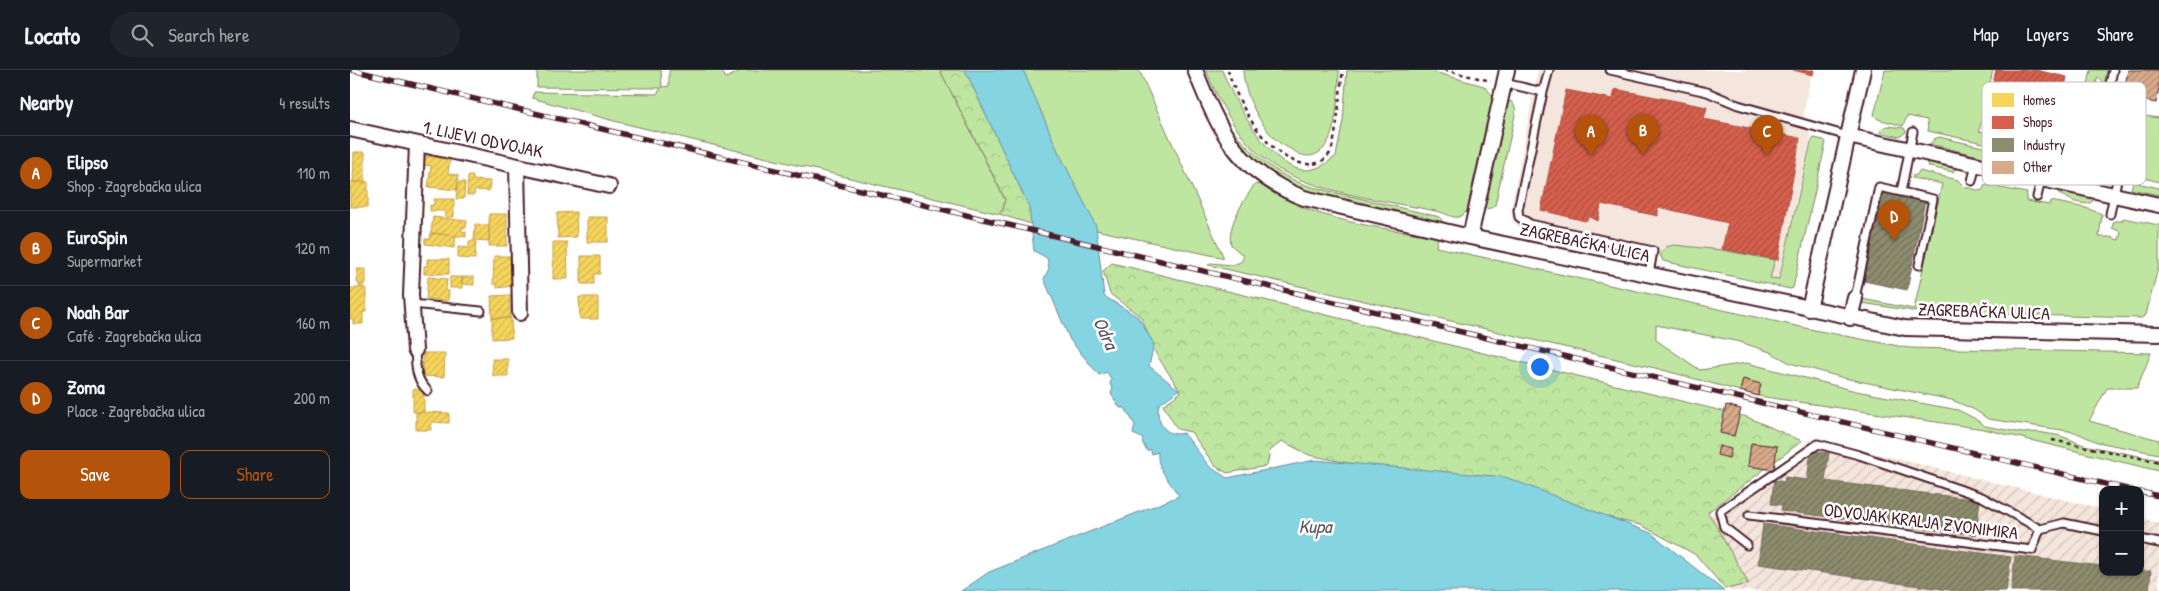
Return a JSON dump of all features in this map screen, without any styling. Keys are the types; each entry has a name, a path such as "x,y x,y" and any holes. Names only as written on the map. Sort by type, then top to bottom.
{"street":[{"name":"ZAGREBAČKA ULICA","path":"1195,70 1212,113 1228,140 1253,169 1284,190 1304,198 1470,237 1905,328 2159,334"},
{"path":"1809,309 1863,70"},
{"path":"1470,237 1506,77"},
{"name":"1. LIJEVI ODVOJAK","path":"350,129 609,186"},
{"path":"1848,136 1982,165"},
{"path":"415,350 412,304 417,144"},
{"path":"517,166 520,313"},
{"path":"2068,185 2159,205"},
{"path":"1850,318 1855,298"}],"lane":[{"path":"1549,70 1518,210 1519,217 1530,224 1653,251 1648,274"},
{"path":"1610,70 1707,92 1738,105 1848,136"},
{"path":"1506,77 1543,92"},
{"path":"1901,192 1913,132"},
{"path":"1972,181 1976,164"},
{"path":"2037,197 2040,185"},
{"path":"2110,214 2115,185"},
{"path":"1855,298 1879,187 1933,199 1919,265"},
{"path":"412,304 481,311"},
{"path":"415,350 416,375 428,391"},
{"path":"1747,545 1724,528 1720,511 1818,444 1859,455 1982,497 2040,529"},
{"name":"ODVOJAK KRALJA ZVONIMIRA","path":"1749,515 2032,550 2040,529 2064,522 2099,530"},
{"path":"2144,540 2159,543"}],"path":[{"path":"1228,70 1243,106 1256,129 1284,157 1295,163 1314,164 1322,161 1330,153 1334,141 1343,70"},
{"path":"1444,70 1506,77"},
{"path":"2052,440 2159,462"}],"shaded area":[{"path":"1538,70 1812,70 1804,112 1805,124 1811,136 1777,283 1519,227 1512,220 1512,204"},
{"path":"1812,438 2099,508 2099,576 2144,576 2144,519 2159,523 2159,591 1731,591 1723,579 1708,527 1712,512 1780,467"}],"green space":[{"path":"537,70 661,70 662,87 669,86 669,70 721,70 726,78 743,70 940,70 1005,200 1003,209 999,214 614,121 532,98 534,92 657,94 661,88 537,87"},
{"path":"940,70 966,70 1030,199 1037,226 999,214 1003,209 1005,199"},
{"path":"1016,70 1139,70 1224,258 1087,228"},
{"path":"1206,70 1222,70 1244,114 1266,146 1292,167 1305,170 1326,164 1336,156 1343,120 1347,70 1427,70 1484,86 1493,96 1467,211 1460,216 1454,217 1440,212 1352,195 1307,182 1288,174 1271,164 1249,145 1224,109"},
{"path":"1243,70 1339,70 1335,122 1329,141 1321,151 1317,154 1306,156 1281,144 1274,138 1253,107 1246,88"},
{"path":"1885,70 1993,70 1990,82 1982,82 1982,118 1979,131 1982,132 1982,143 1928,131 1927,120 1907,116 1903,126 1878,119 1874,115"},
{"path":"2091,70 2107,70 2104,82 2098,77 2097,82 2089,82"},
{"path":"1508,101 1512,102 1516,109 1514,120 1495,205 1492,208 1484,209"},
{"path":"2146,116 2159,118 2159,182 2146,178"},
{"path":"1884,127 1904,128 1906,132 1900,137 1880,132"},
{"path":"1233,130 1260,158 1291,179 1316,188 1440,217 1443,224 1322,196 1293,187 1270,173 1243,150 1230,132"},
{"path":"1939,137 1982,147 1982,157 1930,144"},
{"path":"1814,138 1826,142 1793,288 1790,289 1663,261 1660,254 1666,247 1674,245 1721,250 1775,260 1770,278 1779,279 1811,142"},
{"path":"1926,159 1960,165 1953,172 1929,167"},
{"path":"1919,171 1958,180 1964,187 1982,191 1985,185 2027,193 2026,201 2049,205 2051,201 2086,208 2102,214 2099,237 2110,237 2119,240 2121,232 2112,228 2114,221 2122,221 2123,218 2159,225 2159,264 2146,315 2141,318 1919,312 1862,303 1862,299 1914,309 1942,184 1912,178"},
{"path":"1259,184 1301,206 1345,221 1438,237 1436,247 1819,331 1909,348 2151,353 2137,388 2107,388 2089,421 2159,440 2159,454 2097,442 2075,432 1988,419 1975,410 1952,400 1844,378 1790,363 1770,352 1740,342 1656,325 1656,340 1700,370 1747,363 1856,391 1958,410 1985,426 2023,433 2038,432 2061,436 2084,445 2159,460 2159,471 1984,429 1758,396 1760,384 1743,380 1740,391 1655,368 1208,265 1210,263 1232,265 1241,262 1244,256 1231,245 1231,229 1245,199 1254,185"},
{"path":"2003,185 2021,185 2020,186"},
{"path":"2132,185 2146,185 2159,188 2159,195 2131,189"},
{"path":"2058,189 2097,198 2088,204 2075,202 2059,194"},
{"path":"1112,263 1747,417 1802,441 1708,512 1749,584 1725,589 1696,555 1641,525 1309,455 1282,441 1270,451 1267,466 1227,473 1215,466 1191,432 1177,429 1163,405 1181,392 1156,354 1141,317 1110,294 1103,271"}],"water":[{"name":"Kupa","path":"965,70 1022,70 1024,72 1058,151 1096,226 1104,296 1138,317 1154,344 1149,366 1179,390 1159,404 1160,422 1167,431 1177,434 1184,433 1209,466 1227,478 1315,460 1505,477 1651,533 1724,591 961,591 989,572 1179,496 1161,469 1158,452 1152,454 1150,449 1147,451 1142,438 1133,434 1135,425 1125,408 1120,408 1111,394 1113,388 1110,385 1111,379 1107,372 1099,375 1070,340 1044,279 1049,268 1047,258 1034,251 1029,207"}],"building: Homes":[{"path":"354,152 365,152 365,182 353,182"},
{"path":"425,156 450,159 448,174 458,175 457,190 428,187 431,166 424,165"},
{"path":"468,176 473,176 473,180 490,181 489,191 475,190 474,195 467,195"},
{"path":"350,182 368,182 368,207 350,207"},
{"path":"458,182 465,182 464,199 456,199"},
{"path":"434,199 454,199 454,217 445,217 445,211 430,211 430,205 434,205"},
{"path":"576,212 577,237 558,238 557,213"},
{"path":"489,214 507,214 507,246 489,246"},
{"path":"433,217 467,221 466,228 462,227 462,231 466,232 466,237 431,233"},
{"path":"587,217 608,217 608,242 587,242"},
{"path":"475,224 489,225 489,241 474,240"},
{"path":"431,233 456,236 454,248 425,244 425,239 430,239"},
{"path":"469,241 476,241 475,259 458,258 458,247 469,248"},
{"path":"553,242 567,242 568,279 553,279"},
{"path":"494,256 510,256 510,261 514,261 513,286 497,288 497,284 493,284"},
{"path":"581,256 600,256 600,274 594,274 594,284 581,284"},
{"path":"427,259 449,259 449,274 424,274 424,266 427,266"},
{"path":"357,269 366,269 366,284 363,284 363,287 359,287 359,283 357,283"},
{"path":"428,277 447,279 446,291 449,291 448,301 426,299"},
{"path":"450,277 462,277 462,288 450,288"},
{"path":"462,277 474,277 474,285 462,284"},
{"path":"350,288 366,288 366,312 363,312 363,324 353,324 353,319 350,319"},
{"path":"510,295 510,318 492,318 491,296"},
{"path":"579,297 598,297 598,319 580,319"},
{"path":"492,318 511,318 512,338 492,339"},
{"path":"423,353 445,353 444,377 422,376"},
{"path":"492,359 508,359 508,376 493,376"},
{"path":"413,389 424,389 424,412 413,412"},
{"path":"416,412 449,413 449,423 431,422 431,430 416,430"}],"building: Shops":[{"path":"1793,70 1814,70 1813,75"},
{"path":"1996,70 2036,70 2067,77 2066,82 1993,82"},
{"path":"1615,89 1707,107 1704,119 1800,138 1778,260 1722,249 1728,223 1658,207 1658,216 1601,204 1598,221 1588,216 1588,219 1585,221 1541,210 1566,90 1613,99"}],"building: Industry":[{"path":"1882,193 1925,201 1907,290 1864,281"},
{"path":"1811,451 1829,453 1825,481 1980,500 1976,535 1781,511 1782,505 1771,504 1774,480 1784,482 1785,477 1807,480"},
{"path":"1763,524 2011,557 2006,591 1956,591 1758,564"},
{"path":"2015,556 2099,566 2099,576 2144,576 2144,571 2151,571 2149,591 2011,591"}],"building: Other":[{"path":"2128,70 2159,70 2159,88 2156,103 2146,101 2146,82 2126,82"},
{"path":"1743,379 1761,384 1758,396 1740,391"},
{"path":"1726,405 1741,409 1734,436 1720,433"},
{"path":"1751,443 1777,446 1774,470 1748,466"},
{"path":"1719,446 1731,449 1729,458 1717,455"}],"railway":[{"path":"352,70 2114,486"},
{"path":"2144,493 2159,496"}],"place":[{"name":"EuroSpin","path":"1643,155"},
{"name":"Elipso","path":"1591,156"},
{"name":"Noah Bar","path":"1767,156"},
{"name":"Zoma","path":"1894,241"}],"water label":[{"name":"Odra","path":"1106,333"}]}
